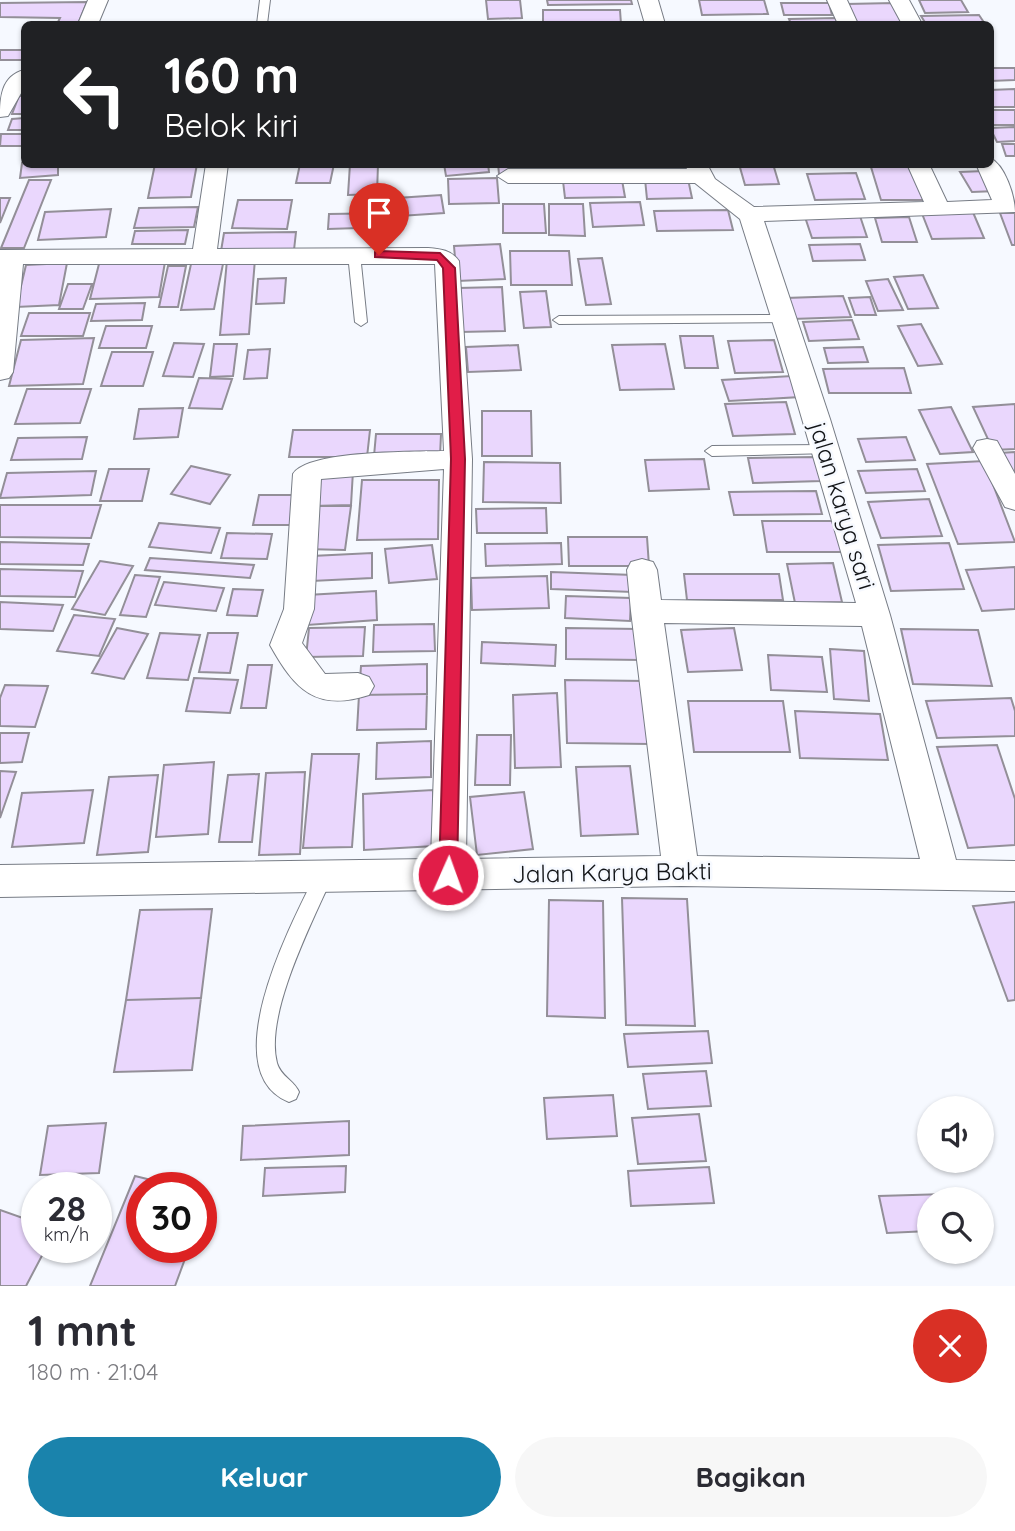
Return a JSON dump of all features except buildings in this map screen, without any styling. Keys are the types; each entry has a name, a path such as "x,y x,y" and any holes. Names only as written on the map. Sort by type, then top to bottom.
{"street":[{"path":"89,21 98,0"},
{"path":"648,0 654,21"},
{"path":"837,0 847,21"},
{"path":"899,0 910,21"},
{"path":"0,111 12,89 21,79"},
{"path":"204,256 216,168"},
{"path":"920,168 938,208"},
{"path":"508,176 697,170 707,187 751,214 1011,207 989,168"},
{"name":"jalan karya sari","path":"751,214 786,319 875,615 942,875"},
{"path":"0,372 6,257 354,254 428,255 440,256 447,261 458,459 448,875"},
{"path":"987,447 1015,500"},
{"path":"358,686 332,688 315,684 286,645 287,634 299,609 307,474 320,468 458,459"},
{"path":"642,570 646,611 694,871"},
{"path":"646,611 875,615"},
{"name":"Jalan Karya Bakti","path":"0,881 694,871 1015,876"}],"lane":[{"path":"262,21 265,0 271,0"},
{"path":"354,254 361,323"},
{"path":"559,320 786,319"},
{"path":"712,451 825,450"},
{"path":"289,1092 276,1083 266,1058 265,1032 271,1007 324,876"}],"route":[{"path":"379,255 440,256 447,261 449,268 457,409 458,520 448,875"}]}
